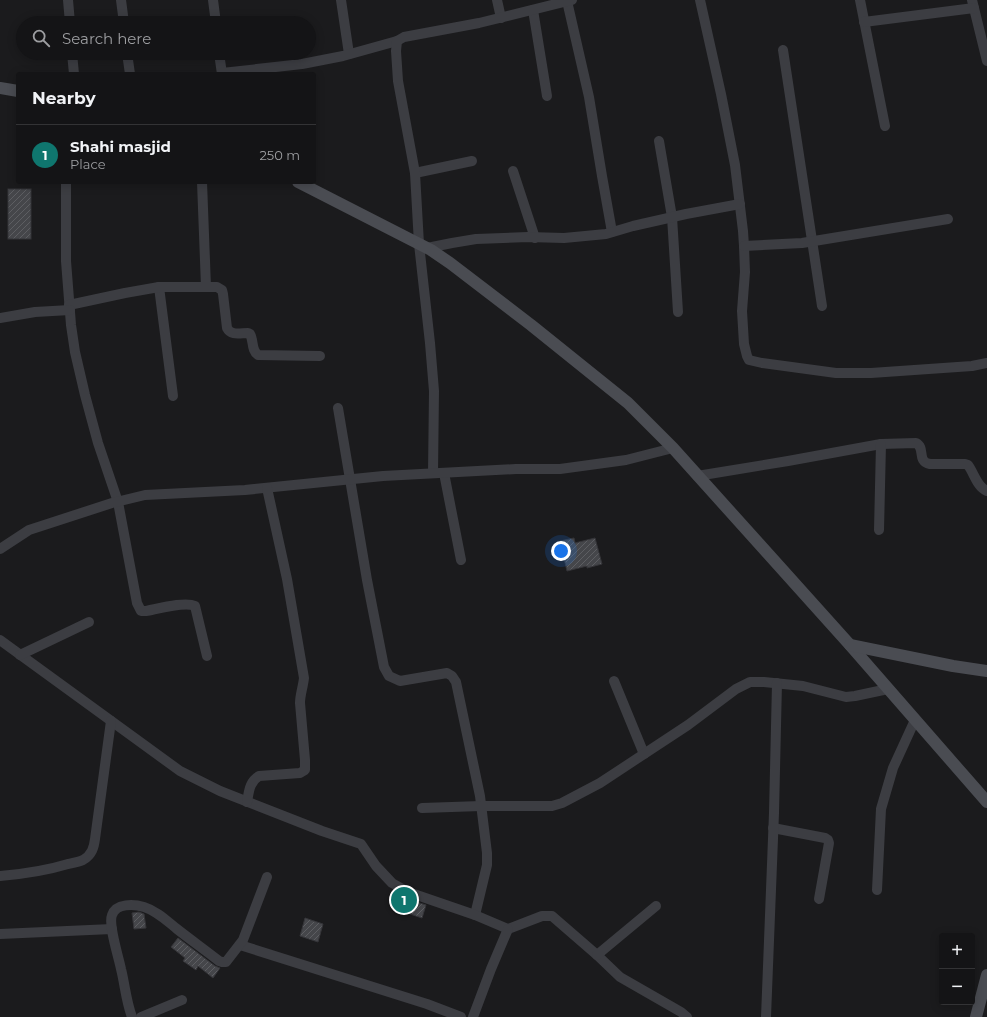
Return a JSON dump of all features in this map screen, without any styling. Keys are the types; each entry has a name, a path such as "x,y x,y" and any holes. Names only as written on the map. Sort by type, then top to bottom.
{"main road":[{"path":"0,88 16,91"},
{"path":"302,184 423,246 450,263 531,325 628,403 673,448 850,644 987,802"},
{"path":"850,644 953,666 987,671"},
{"path":"976,1017 987,975"}],"street":[{"path":"68,0 69,16"},
{"path":"121,0 123,16"},
{"path":"213,0 215,16"},
{"path":"341,0 349,54"},
{"path":"497,0 501,18"},
{"path":"238,72 302,64 349,54 397,42 404,37 479,23 570,0 590,97 612,232"},
{"path":"700,0 735,165 744,246 745,272 742,311 744,344 749,360 836,372 871,373 972,366 987,363"},
{"path":"860,0 885,126"},
{"path":"864,22 973,4 987,61"},
{"path":"533,10 547,96"},
{"path":"397,42 396,52 398,81 415,173 423,246 434,391 433,473"},
{"path":"783,50 822,306"},
{"path":"73,60 74,72"},
{"path":"129,60 130,72"},
{"path":"220,60 222,72"},
{"path":"660,141 672,217 678,312"},
{"path":"415,173 472,161"},
{"path":"513,171 535,238"},
{"path":"66,184 66,261 75,352 98,443 118,502 137,604 141,611 191,604 195,606 207,656"},
{"path":"202,184 206,287"},
{"path":"423,246 476,239 564,238 606,234 672,217 740,204"},
{"path":"744,246 812,242 948,219"},
{"path":"0,318 70,308 125,293 159,288 217,287 222,290 227,328 231,333 250,334 255,353 258,355 320,356"},
{"path":"159,288 173,396"},
{"path":"338,408 367,580 384,667 390,676 400,681 447,673 452,676 456,682 481,806 487,853 487,865 475,915"},
{"path":"697,476 881,444 916,443 919,444 922,459 926,463 968,465 980,486 987,491"},
{"path":"879,530 881,444"},
{"path":"0,549 29,530 145,495 245,490 383,476 516,469 560,469 626,460 673,448"},
{"path":"444,473 461,560"},
{"path":"247,802 251,783 259,776 300,773 305,770 300,697 304,678 287,579 268,488"},
{"path":"20,655 89,622"},
{"path":"0,640 180,771 220,792 361,844 376,866 392,883 408,892 475,915 508,929 542,916 552,916 620,977 688,1017"},
{"path":"614,681 644,754"},
{"path":"422,808 552,806 562,803 600,783 688,725 736,689 750,682 803,686 846,697 888,689"},
{"path":"766,1017 777,683"},
{"path":"877,890 881,809 893,768 915,720"},
{"path":"0,876 53,869 83,860 90,855 94,848 111,721"},
{"path":"773,828 825,838 828,840 829,843 819,899"},
{"path":"132,1017 128,1006 122,971 112,929 111,916 116,909 123,906 133,905 145,908 162,916 222,962 226,962 243,940 267,877"},
{"path":"597,955 656,906"},
{"path":"0,934 112,929"},
{"path":"472,1017 508,929"},
{"path":"240,945 427,1004 461,1017"},
{"path":"141,1017 182,1000"}],"building":[{"path":"8,189 31,189 31,239 8,239"},
{"path":"574,538 575,543 595,538 602,564 567,571 560,541"},
{"path":"391,894 400,895 426,905 422,918 410,914 411,909 390,898"},
{"path":"139,912 144,914 146,928 134,929 132,913"},
{"path":"305,918 323,924 318,942 300,936"},
{"path":"178,938 215,966 220,968 213,978 198,966 196,970 183,961 185,958 171,947"}],"place":[{"name":"Shahi masjid","path":"404,900"}]}
